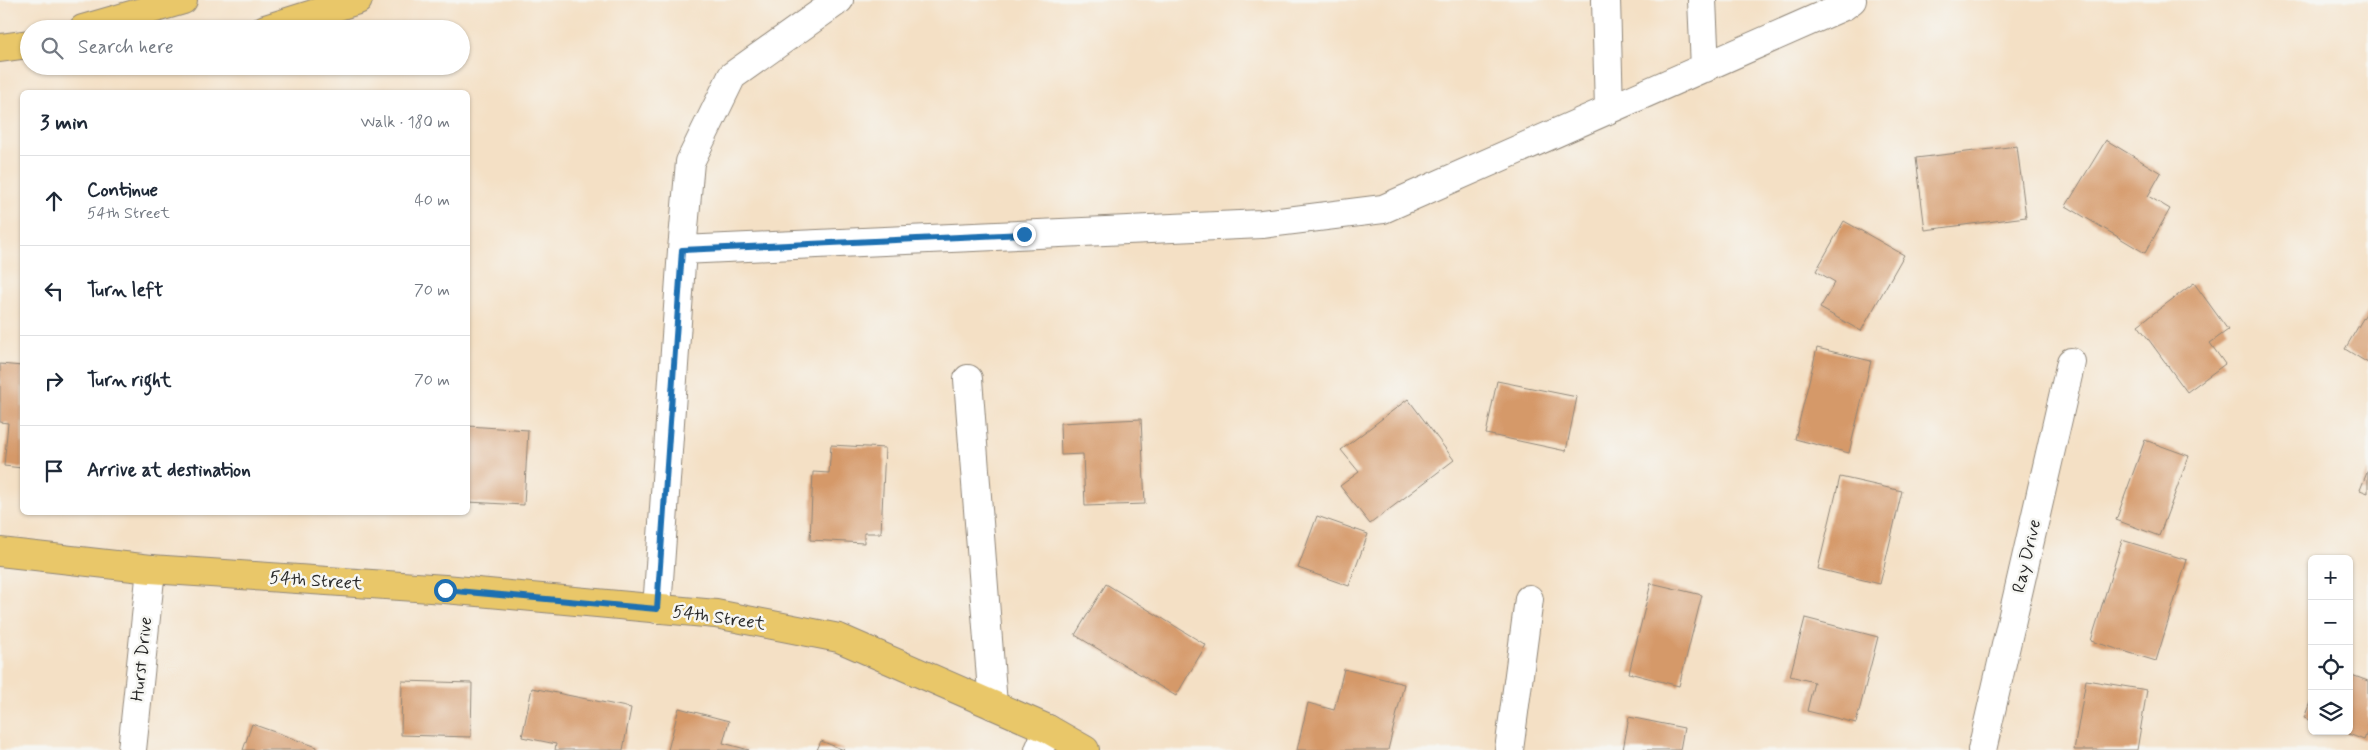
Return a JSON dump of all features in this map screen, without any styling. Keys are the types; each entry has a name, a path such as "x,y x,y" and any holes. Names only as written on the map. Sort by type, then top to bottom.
{"main road":[{"path":"114,20 183,0"},
{"path":"294,20 358,0"},
{"name":"54th Street","path":"0,552 150,569 445,590 716,614 840,638 993,705 1044,740 1085,750"}],"street":[{"path":"657,609 690,162 732,76 839,0"},
{"path":"1606,0 1609,109"},
{"path":"1702,0 1705,68"},
{"path":"682,250 1262,224 1383,208 1705,68 1844,6 1852,0"},
{"name":"Ray Drive","path":"1982,750 2071,362"},
{"path":"968,379 993,705"},
{"name":"Hurst Drive","path":"132,750 150,569"},
{"path":"1509,750 1529,599"}],"building":[{"path":"2106,140 2161,173 2148,196 2170,209 2145,253 2066,206"},
{"path":"2017,146 2026,217 1925,230 1916,158"},
{"path":"1844,221 1904,255 1861,331 1820,308 1835,282 1816,271"},
{"path":"2194,283 2228,330 2210,343 2225,364 2187,392 2138,325"},
{"path":"2368,310 2368,363 2345,349"},
{"path":"1817,348 1871,361 1849,453 1795,439"},
{"path":"0,364 20,366 20,468 4,466 8,423 0,422"},
{"path":"1497,381 1577,397 1566,451 1486,434"},
{"path":"1408,399 1454,460 1370,524 1340,486 1359,472 1341,450"},
{"path":"1141,419 1145,504 1085,506 1083,454 1061,455 1060,423"},
{"path":"470,426 528,430 524,505 470,502"},
{"path":"2145,440 2189,456 2159,536 2116,520"},
{"path":"831,445 885,448 881,533 864,533 864,543 810,540 813,472 829,473"},
{"path":"2368,470 2368,493 2360,490"},
{"path":"1840,477 1902,491 1880,584 1818,569"},
{"path":"1317,516 1368,534 1349,586 1298,568"},
{"path":"2122,540 2187,560 2156,661 2091,641"},
{"path":"1651,583 1702,595 1679,686 1629,673"},
{"path":"1106,584 1206,645 1176,696 1075,635"},
{"path":"1805,618 1878,637 1856,723 1807,711 1814,682 1790,676"},
{"path":"1344,669 1404,684 1388,750 1297,750 1308,703 1334,710"},
{"path":"2353,675 2368,681 2368,730 2364,740 2351,735 2353,735"},
{"path":"2086,680 2147,690 2137,750 2074,750"},
{"path":"402,681 472,683 471,737 401,735"},
{"path":"532,688 631,708 623,750 555,750 556,744 522,737"},
{"path":"679,708 729,721 723,743 749,750 668,750"},
{"path":"2308,708 2308,720 2304,718"},
{"path":"1629,717 1684,728 1680,750 1623,750"},
{"path":"252,724 317,747 316,750 243,750"},
{"path":"821,741 844,750 817,750"}],"route":[{"path":"445,590 657,609 682,250 1024,234"}]}
